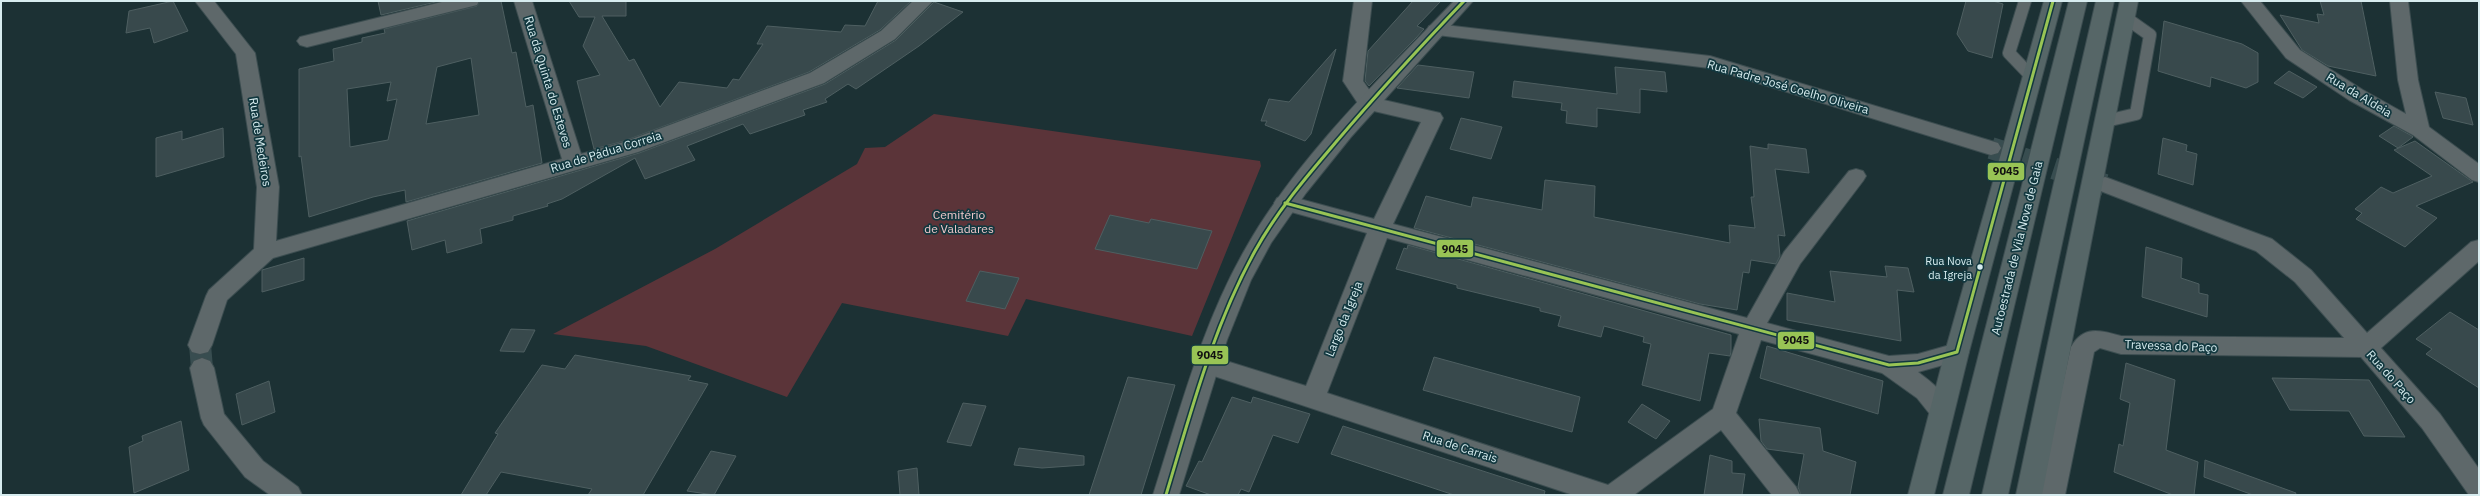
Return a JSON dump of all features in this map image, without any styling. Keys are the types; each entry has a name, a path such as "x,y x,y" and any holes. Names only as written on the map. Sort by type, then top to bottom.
{"highway":[{"path":"1921,495 1957,352 2054,1"},
{"name":"Autoestrada de Vila Nova de Gaia","path":"1956,495 2078,1"},
{"path":"1995,495 2106,1"},
{"path":"2029,495 2106,121 2127,10"}],"street":[{"path":"307,41 470,1"},
{"name":"Rua da Quinta do Esteves","path":"523,1 574,163"},
{"name":"Rua de Pádua Correia","path":"265,252 631,147 817,78 888,35 924,1"},
{"path":"1363,1 1353,82 1368,103 1433,118 1380,228"},
{"path":"1166,495 1207,364 1231,301 1251,259 1285,203 1368,103 1464,1"},
{"name":"Rua da Aldeia","path":"2250,1 2293,54 2356,95 2420,130 2479,176"},
{"path":"2399,1 2408,80 2420,130"},
{"name":"Rua de Medeiros","path":"211,2 246,53 268,187 265,252"},
{"name":"Rua Padre José Coelho Oliveira","path":"1436,30 1710,62 1992,148"},
{"path":"1614,495 1723,415 1753,328 1792,258 1856,176"},
{"path":"2105,185 2264,245 2304,276 2365,348"},
{"path":"1285,203 1889,365 1918,363 1957,352"},
{"name":"Largo da Igreja","path":"1313,398 1380,228"},
{"name":"Rua do Paço","path":"2479,248 2365,348 2431,421 2479,489"},
{"path":"265,252 217,296 201,357 213,418 254,469 289,495"},
{"name":"Travessa do Paço","path":"2052,495 2083,347 2097,338 2121,345 2365,348"},
{"path":"1207,364 1313,398"},
{"path":"1889,365 1926,391 1942,412"},
{"name":"Rua de Carrais","path":"1313,398 1606,495"},
{"path":"1723,415 1787,495"}],"lane":[{"path":"2025,1 2009,53 2033,78"}],"green space":[{"name":"Cemitério de Valadares","path":"934,114 1260,161 1261,166 1192,336 1026,299 1008,336 842,303 787,397 646,346 553,334 715,249 857,164 865,148 885,147"}],"building":[{"path":"173,1 188,31 154,43 150,28 126,33 129,11"},
{"path":"378,1 440,1 381,15"},
{"path":"480,1 501,1 512,53 516,52 526,107 533,105 542,163 406,202 405,190 373,197 309,217 301,156 299,157 299,69 334,61 333,49 362,42 362,38 385,33 384,29 477,6","holes":["471,58 479,115 426,124 437,67","391,82 387,101 397,99 388,140 350,147 347,89"]},
{"path":"569,1 626,1 626,16 602,16 629,61 634,59 660,107 679,82 727,88 733,79 739,80 763,44 757,44 767,26 841,32 845,25 865,26 878,1 911,1 880,30 809,72 624,141 594,149 577,81 600,75 583,46 595,17 579,17"},
{"path":"1413,1 1441,1 1417,26 1424,29 1369,86 1365,81 1368,51"},
{"path":"1966,1 1993,1 2003,4 1992,58 1968,51 1957,34"},
{"path":"2320,1 2361,1 2376,76 2328,66 2302,50 2280,15 2319,23 2317,14 2324,15"},
{"path":"934,2 963,12 919,46 856,89 848,84 825,99 827,102 803,110 805,115 750,134 743,124 687,146 695,160 645,179 635,158 562,199 547,204 548,206 513,216 513,220 480,229 482,243 447,253 445,240 412,250 407,221 639,153 825,84 896,40"},
{"path":"2164,21 2242,44 2258,53 2258,82 2246,88 2211,77 2210,87 2158,71"},
{"path":"1336,49 1311,134 1305,141 1265,125 1267,121 1261,121 1269,99 1289,102"},
{"path":"1418,65 1474,72 1469,98 1397,88"},
{"path":"1615,67 1665,72 1667,92 1640,89 1640,113 1597,108 1597,127 1566,123 1567,111 1561,110 1562,103 1512,97 1514,81 1617,94"},
{"path":"2289,71 2317,87 2303,98 2274,83"},
{"path":"2435,92 2466,98 2473,125 2443,118"},
{"path":"1461,118 1502,127 1491,159 1450,149"},
{"path":"2394,126 2413,137 2398,148 2379,136"},
{"path":"223,128 224,157 156,177 156,138 182,131 182,140"},
{"path":"2163,138 2187,145 2186,151 2197,154 2193,185 2158,174"},
{"path":"2415,141 2473,182 2416,206 2437,218 2405,247 2356,219 2362,213 2355,209 2381,187 2393,193 2432,176 2394,150"},
{"path":"1768,144 1806,149 1809,173 1775,169 1785,236 1778,235 1780,256 1776,264 1751,260 1749,273 1743,272 1737,310 1700,304 1414,228 1426,196 1471,207 1473,197 1542,210 1545,180 1595,186 1594,217 1730,243 1729,225 1755,228 1751,197 1754,197 1750,146 1768,149"},
{"path":"1110,215 1149,223 1151,219 1212,231 1197,269 1095,249"},
{"path":"1408,245 1731,335 1730,356 1709,353 1700,401 1642,385 1651,344 1643,342 1644,337 1604,326 1601,337 1558,326 1561,316 1540,311 1540,308 1457,288 1457,285 1396,269 1404,248 1407,249"},
{"path":"2146,247 2182,258 2181,278 2199,284 2199,293 2208,295 2207,317 2142,297"},
{"path":"304,258 304,280 262,292 262,270"},
{"path":"1885,266 1908,268 1914,292 1897,290 1901,341 1787,320 1787,293 1835,302 1830,271 1887,277"},
{"path":"980,271 1019,278 1005,309 966,301"},
{"path":"2450,312 2479,330 2479,388 2426,354 2432,349 2416,339"},
{"path":"511,329 535,330 524,352 500,351"},
{"path":"1767,346 1883,381 1878,414 1760,378"},
{"path":"575,355 691,376 688,380 708,384 643,495 588,495 592,489 501,472 486,495 461,495 498,434 495,433 542,365 565,369"},
{"path":"1434,357 1580,397 1572,432 1423,390"},
{"path":"2126,363 2175,380 2166,450 2198,462 2194,495 2173,495 2114,472 2119,444 2123,446 2130,403 2120,399"},
{"path":"1128,377 1175,385 1141,495 1089,495"},
{"path":"2272,378 2369,380 2405,437 2364,436 2349,411 2290,410"},
{"path":"269,381 275,412 242,425 236,394"},
{"path":"1232,397 1251,403 1253,397 1310,414 1298,443 1273,435 1249,492 1241,489 1238,495 1211,495 1186,486 1199,461 1202,462"},
{"path":"963,403 986,406 971,446 947,442"},
{"path":"1642,404 1670,421 1656,439 1628,422"},
{"path":"1759,419 1820,428 1823,451 1856,462 1850,495 1801,495 1798,487 1804,454 1767,449 1761,441"},
{"path":"181,421 189,470 134,493 129,447 143,441 142,436"},
{"path":"1343,426 1545,491 1544,495 1454,495 1331,454"},
{"path":"1019,448 1084,456 1084,465 1042,468 1014,465"},
{"path":"711,451 736,456 714,495 687,491"},
{"path":"1710,455 1732,461 1732,473 1745,474 1742,495 1704,495"},
{"path":"2205,460 2296,493 2295,495 2253,495 2204,477"},
{"path":"917,468 919,495 900,495 898,471"}],"tunnel":[{"path":"1991,148 2105,185"},
{"path":"200,345 202,368"}],"transit line":[{"name":"9045","path":"1166,495 1194,402 1215,340 1240,280 1263,237 1290,198 1330,149 1396,74 1464,1"},
{"name":"9045","path":"1285,203 1889,365 1918,363 1957,352 2053,1"}],"place":[{"name":"Rua Nova da Igreja","path":"1980,267"}]}
